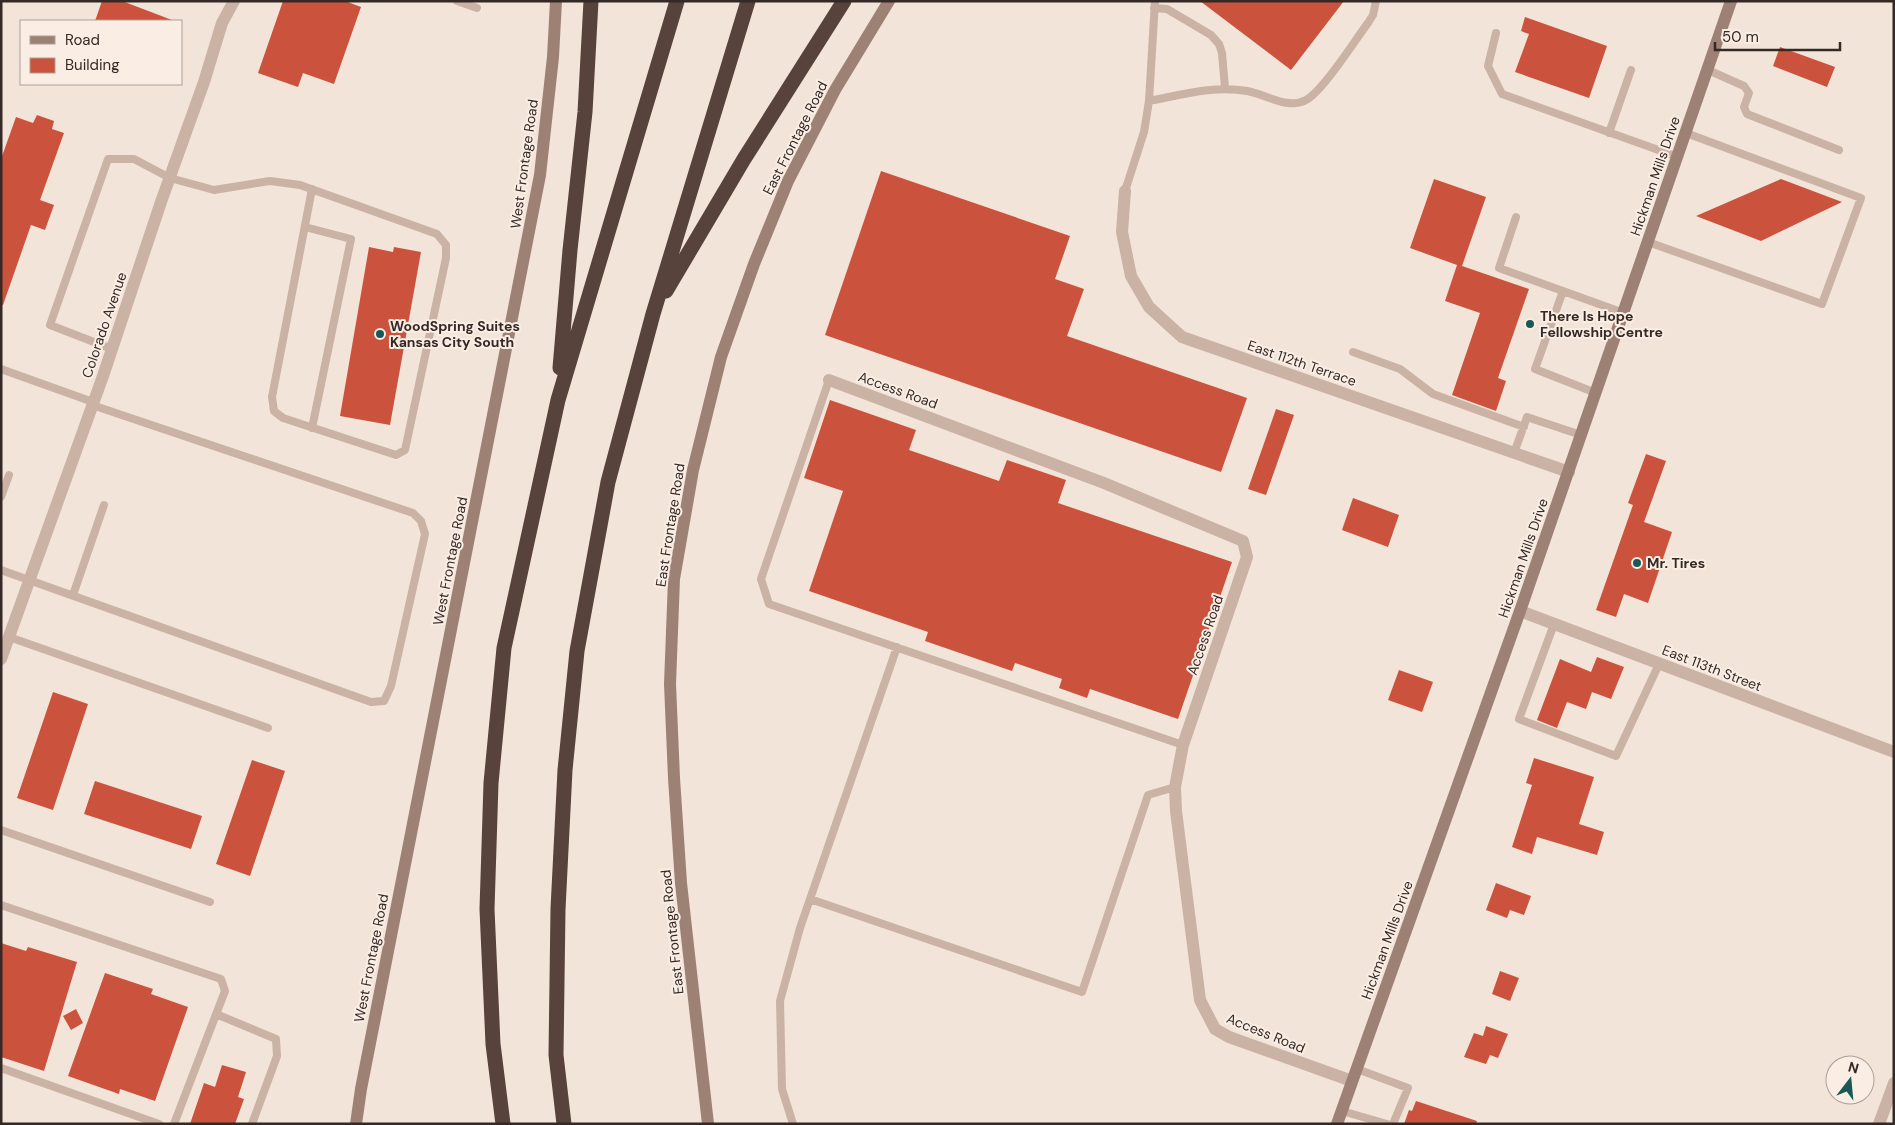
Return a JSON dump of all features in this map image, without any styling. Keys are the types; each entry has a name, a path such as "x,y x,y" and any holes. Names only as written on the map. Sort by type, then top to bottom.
{"highway":[{"path":"558,400 570,250 586,112 591,1"},
{"path":"503,1124 493,1044 487,909 491,783 504,648 558,400 677,1"},
{"path":"564,1124 556,1055 558,909 566,770 576,651 608,482 653,314 748,1"},
{"path":"653,314 744,159 844,1"}],"street":[{"name":"Colorado Avenue","path":"1,660 112,349 204,82 222,22 234,1"},
{"name":"West Frontage Road","path":"356,1124 361,1089 540,175 554,57 556,1"},
{"name":"East Frontage Road","path":"708,1124 681,883 674,778 670,684 674,579 693,470 721,357 754,264 788,180 835,90 889,1"},
{"name":"Hickman Mills Drive","path":"1338,1124 1569,472 1730,4"},
{"name":"East 112th Terrace","path":"1125,191 1122,232 1131,276 1149,307 1182,337 1569,472"},
{"name":"Access Road","path":"829,380 1104,483 1243,541 1247,557 1183,745 1175,787 1176,811 1200,1000 1215,1029 1229,1037 1355,1075"},
{"name":"East 113th Street","path":"1520,611 1894,752"},
{"path":"1879,1124 1894,1083"}],"lane":[{"path":"457,1 477,8"},
{"path":"1149,101 1224,88 1259,93 1283,102 1305,101 1318,90 1368,22 1376,1"},
{"path":"1125,191 1144,132 1149,101 1154,4 1168,9 1210,35 1219,44 1222,54 1224,88"},
{"path":"1496,33 1488,66 1502,94 1678,156"},
{"path":"1609,133 1631,70"},
{"path":"1708,70 1744,86 1749,93 1744,107 1747,114 1839,150"},
{"path":"1648,242 1822,304 1861,198 1686,133"},
{"path":"112,349 50,325 108,159 134,160 170,178 214,190 270,181 300,185 312,189 437,234 446,245 446,258 405,450 396,455 284,418 274,411 272,397 312,189"},
{"path":"1516,217 1499,268 1624,313"},
{"path":"305,227 351,239 312,428"},
{"path":"1563,291 1535,370 1596,393"},
{"path":"1353,352 1400,369 1433,394 1524,427"},
{"path":"1,369 93,403 413,513 421,521 426,534 391,686 384,701 371,702 1,570"},
{"path":"829,380 761,579 769,604 1183,745"},
{"path":"1514,453 1527,417 1581,435"},
{"path":"1,497 9,475"},
{"path":"73,595 104,505"},
{"path":"1554,624 1518,719 1616,756 1659,664"},
{"path":"9,637 268,728"},
{"path":"793,1124 782,1089 780,1001 800,928 897,647"},
{"path":"810,899 1082,992 1148,795 1175,787"},
{"path":"1,830 210,902"},
{"path":"1,905 221,978 225,991 174,1124"},
{"path":"216,1014 276,1039 277,1056 252,1124"},
{"path":"1,1068 159,1124"},
{"path":"1355,1075 1408,1088 1394,1124"},
{"path":"1342,1111 1387,1124"}],"building":[{"path":"102,1 122,1 172,20 95,20"},
{"path":"283,1 345,1 361,7 334,84 303,73 298,87 258,73"},
{"path":"1200,1 1344,1 1291,70"},
{"path":"1525,17 1607,46 1589,98 1515,72 1529,34 1521,31"},
{"path":"1780,47 1835,67 1827,87 1773,66"},
{"path":"37,115 54,121 52,129 64,133 40,200 54,205 45,230 31,225 3,305 1,305 1,159 16,117 33,123"},
{"path":"881,171 1070,236 1055,279 1084,289 1067,336 1247,398 1221,472 825,335"},
{"path":"1434,179 1486,197 1462,266 1529,289 1498,378 1506,381 1496,411 1452,395 1480,313 1445,301 1457,265 1410,248"},
{"path":"1781,179 1842,202 1761,241 1696,216"},
{"name":"WoodSpring Suites Kansas City South","path":"369,247 393,252 394,247 421,252 390,425 340,416"},
{"path":"830,400 916,430 909,450 999,481 1007,460 1066,480 1058,503 1232,562 1178,719 1090,689 1087,698 1059,688 1062,679 1015,663 1012,671 925,641 928,632 809,591 843,491 804,478"},
{"path":"1276,409 1294,415 1266,495 1248,489"},
{"name":"Mr. Tires","path":"1646,454 1666,461 1644,522 1672,532 1648,603 1624,594 1616,617 1596,610 1633,505 1628,503"},
{"path":"1353,498 1399,515 1388,547 1342,530"},
{"path":"1597,657 1624,667 1611,699 1592,692 1586,709 1567,702 1557,728 1537,720 1560,659 1591,672"},
{"path":"1399,670 1433,682 1422,712 1388,700"},
{"path":"53,692 88,704 53,810 17,798"},
{"path":"1534,758 1594,777 1579,824 1604,832 1597,855 1537,837 1532,854 1512,847 1532,785 1526,783"},
{"path":"252,760 285,771 250,876 216,864"},
{"path":"95,781 202,816 191,849 84,814"},
{"path":"1496,883 1531,896 1524,915 1510,910 1507,918 1486,910"},
{"path":"1,943 26,951 28,947 77,962 44,1071 1,1057"},
{"path":"1500,971 1519,978 1510,1001 1492,994"},
{"path":"105,973 153,989 151,994 188,1007 155,1101 120,1089 119,1094 68,1076"},
{"path":"76,1009 83,1023 71,1030 63,1016"},
{"path":"1486,1026 1508,1034 1498,1058 1490,1055 1486,1064 1464,1057 1474,1033 1483,1036"},
{"path":"222,1065 246,1072 238,1097 244,1099 235,1124 190,1124 204,1083 215,1087"},
{"path":"1416,1101 1477,1121 1476,1124 1404,1124 1409,1110 1412,1111"}],"place":[{"name":"There Is Hope Fellowship Centre","path":"1530,324"},
{"name":"WoodSpring Suites Kansas City South","path":"380,334"},
{"name":"Mr. Tires","path":"1637,563"}]}
